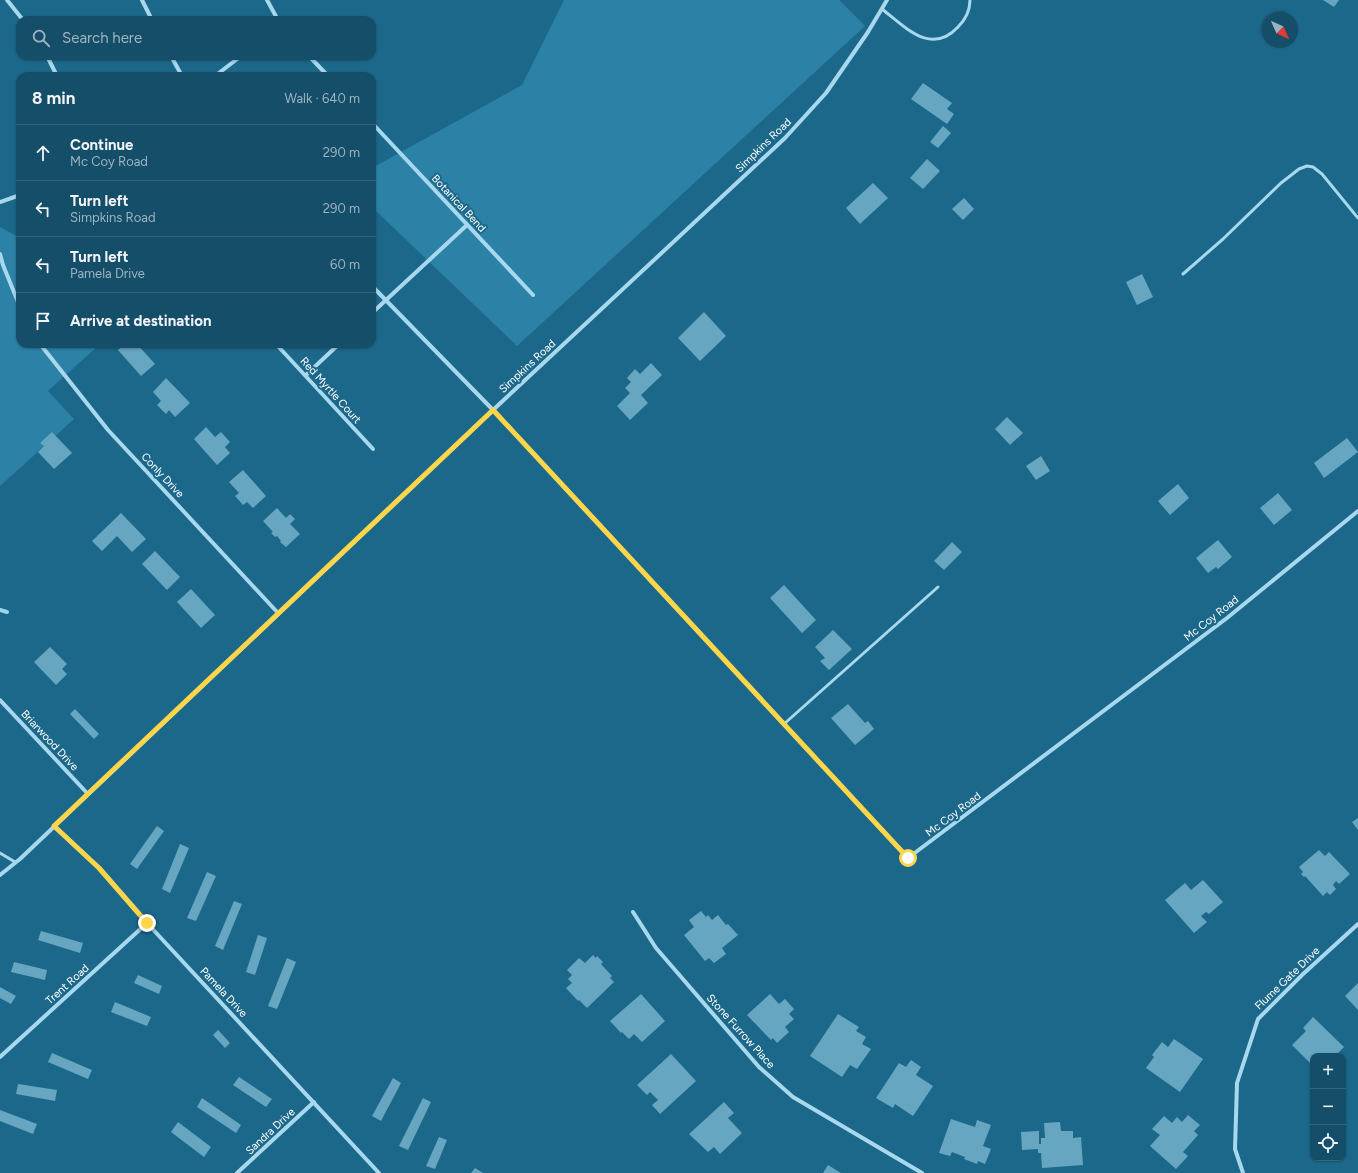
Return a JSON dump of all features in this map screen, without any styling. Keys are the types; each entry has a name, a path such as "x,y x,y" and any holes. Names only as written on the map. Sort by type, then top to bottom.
{"street":[{"path":"7,0 20,16"},
{"path":"142,0 150,16"},
{"path":"267,0 276,16"},
{"name":"Simpkins Road","path":"0,875 54,826 493,410 786,138 826,93 856,50 887,0"},
{"path":"49,60 55,72"},
{"path":"173,60 180,72"},
{"path":"220,72 236,60"},
{"path":"313,60 324,72"},
{"name":"Botanical Bend","path":"376,127 533,295"},
{"path":"0,202 16,196"},
{"path":"376,309 467,225"},
{"path":"0,254 2,265 16,298"},
{"name":"Mc Coy Road","path":"376,290 493,410 908,858 1227,618 1358,511"},
{"name":"Conly Drive","path":"43,348 108,430 278,613"},
{"name":"Red Myrtle Court","path":"280,348 373,449"},
{"path":"306,375 335,348"},
{"name":"Briarwood Drive","path":"0,700 87,794"},
{"name":"Pamela Drive","path":"54,826 99,868 147,923 380,1173"},
{"name":"Stone Furrow Place","path":"633,912 656,948 759,1067 793,1098 922,1173"},
{"name":"Trent Road","path":"0,1058 147,923"},
{"name":"Flume Gate Drive","path":"1243,1173 1236,1149 1237,1083 1258,1020 1302,975 1358,924"},
{"name":"Sandra Drive","path":"237,1173 314,1102"}],"lane":[{"path":"882,9 909,30 922,38 932,40 953,32 962,23 968,14 970,0"},
{"path":"1183,274 1223,240 1281,183 1299,169 1307,166 1313,167 1322,174 1358,218"},
{"path":"784,724 938,587"},
{"path":"0,853 15,862"}],"shaded area":[{"path":"564,0 839,0 865,26 517,346 376,211 376,166 522,85"},
{"path":"0,227 16,236 16,348 96,348 48,391 74,419 0,486"}],"building":[{"path":"1323,0 1339,0 1334,7"},
{"path":"923,83 952,103 947,109 954,114 947,124 911,99"},
{"path":"943,126 951,133 938,148 930,142"},
{"path":"927,159 940,171 923,189 910,178"},
{"path":"873,183 888,198 860,224 846,208"},
{"path":"964,198 974,209 963,220 952,209"},
{"path":"1142,274 1153,297 1137,305 1126,282"},
{"path":"704,312 726,336 700,361 678,338"},
{"path":"120,348 141,348 155,364 141,376 118,350"},
{"path":"651,363 662,375 641,395 648,403 630,420 617,406 630,393 625,388 631,382 627,378 635,369 640,374"},
{"path":"166,378 190,403 175,417 169,410 166,414 157,405 161,401 153,392"},
{"path":"1007,417 1023,433 1010,445 995,429"},
{"path":"206,427 215,437 221,432 230,442 225,447 230,453 217,465 194,439"},
{"path":"52,432 72,453 54,469 38,452 44,446 40,443"},
{"path":"1347,438 1358,452 1324,478 1314,463"},
{"path":"1041,456 1050,471 1036,480 1026,466"},
{"path":"243,470 266,496 253,508 247,502 243,505 235,496 239,493 229,482"},
{"path":"1178,484 1189,498 1170,515 1158,501"},
{"path":"1278,493 1292,510 1274,525 1260,508"},
{"path":"277,508 286,518 290,514 295,519 290,524 300,534 286,547 280,542 281,541 277,536 275,537 271,533 273,532 263,521"},
{"path":"121,513 146,539 132,552 117,536 102,551 92,541"},
{"path":"1218,540 1232,557 1218,569 1216,567 1208,573 1196,558"},
{"path":"952,542 962,552 944,570 934,561"},
{"path":"155,551 180,577 167,590 142,564"},
{"path":"784,585 816,620 802,633 770,598"},
{"path":"191,589 215,615 201,628 177,602"},
{"path":"833,630 852,649 829,670 820,661 825,658 815,647"},
{"path":"50,647 67,664 62,669 67,674 56,685 34,662"},
{"path":"848,704 865,723 868,721 874,729 855,745 831,718"},
{"path":"75,709 99,734 94,739 70,714"},
{"path":"1358,818 1358,830 1352,822"},
{"path":"157,826 164,831 137,869 130,864"},
{"path":"180,844 189,848 170,893 162,889"},
{"path":"1319,850 1325,856 1329,852 1350,874 1339,884 1336,881 1333,885 1336,889 1330,895 1327,892 1323,896 1305,876 1304,877 1301,874 1303,872 1299,867"},
{"path":"207,872 216,876 196,921 187,918"},
{"path":"1203,880 1223,902 1209,914 1206,912 1201,916 1207,922 1194,933 1165,900 1185,883 1191,890"},
{"path":"234,901 242,904 223,950 215,946"},
{"path":"701,911 706,917 708,915 712,920 718,915 726,925 728,924 738,935 722,948 726,954 714,963 709,958 705,961 684,935 694,927 689,920"},
{"path":"41,931 83,943 80,953 38,940"},
{"path":"258,935 267,938 255,975 246,972"},
{"path":"593,955 596,958 597,956 603,962 601,964 612,976 610,978 614,982 587,1008 566,988 572,983 568,979 572,975 567,970 579,958 585,963"},
{"path":"287,958 296,962 277,1009 268,1006"},
{"path":"14,962 47,970 45,980 11,972"},
{"path":"138,975 162,986 159,994 134,983"},
{"path":"1358,983 1358,1010 1345,996"},
{"path":"0,987 16,996 11,1004 0,998"},
{"path":"641,994 665,1021 642,1042 634,1034 629,1039 610,1021"},
{"path":"770,994 779,1004 785,999 794,1009 789,1014 794,1019 785,1027 789,1032 777,1043 773,1038 771,1040 747,1015"},
{"path":"115,1002 151,1017 147,1026 111,1012"},
{"path":"838,1014 859,1027 856,1031 866,1037 862,1044 871,1049 857,1069 850,1065 842,1077 810,1056"},
{"path":"1313,1017 1344,1047 1338,1053 1310,1053 1310,1063 1292,1045 1306,1031 1303,1028"},
{"path":"218,1030 230,1043 225,1048 213,1035"},
{"path":"1174,1039 1203,1059 1180,1092 1146,1068 1154,1057 1152,1055 1162,1042 1168,1047"},
{"path":"52,1053 92,1070 88,1079 48,1062"},
{"path":"671,1054 696,1081 660,1114 652,1105 658,1100 650,1092 647,1095 637,1085"},
{"path":"911,1060 921,1067 916,1075 933,1086 913,1116 895,1104 893,1108 876,1098 899,1063 906,1067"},
{"path":"239,1077 272,1099 266,1107 233,1085"},
{"path":"393,1078 401,1083 381,1121 372,1116"},
{"path":"18,1084 57,1090 55,1101 16,1094"},
{"path":"202,1098 241,1125 236,1133 197,1107"},
{"path":"423,1098 431,1102 408,1150 399,1146"},
{"path":"724,1102 734,1113 728,1118 742,1133 720,1154 714,1147 708,1152 689,1134"},
{"path":"0,1110 37,1124 33,1134 0,1121"},
{"path":"1188,1115 1200,1125 1194,1131 1198,1135 1183,1152 1188,1156 1176,1169 1150,1146 1160,1135 1152,1129 1164,1116 1172,1123 1177,1117 1182,1122"},
{"path":"951,1119 975,1127 977,1120 991,1125 983,1146 991,1149 985,1164 978,1161 977,1164 952,1152 950,1156 939,1153"},
{"path":"178,1122 211,1147 204,1157 171,1132"},
{"path":"1060,1122 1061,1131 1073,1131 1073,1138 1081,1137 1083,1165 1042,1168 1041,1153 1038,1153 1038,1149 1022,1150 1021,1132 1039,1131 1039,1144 1041,1144 1041,1138 1045,1138 1044,1123"},
{"path":"439,1137 447,1140 435,1169 426,1166"},
{"path":"828,1165 841,1173 823,1173"},
{"path":"475,1168 483,1173 471,1173"}],"waterway":[{"path":"0,610 7,612"}],"route":[{"path":"147,923 99,868 54,826 493,410 908,858"}]}
